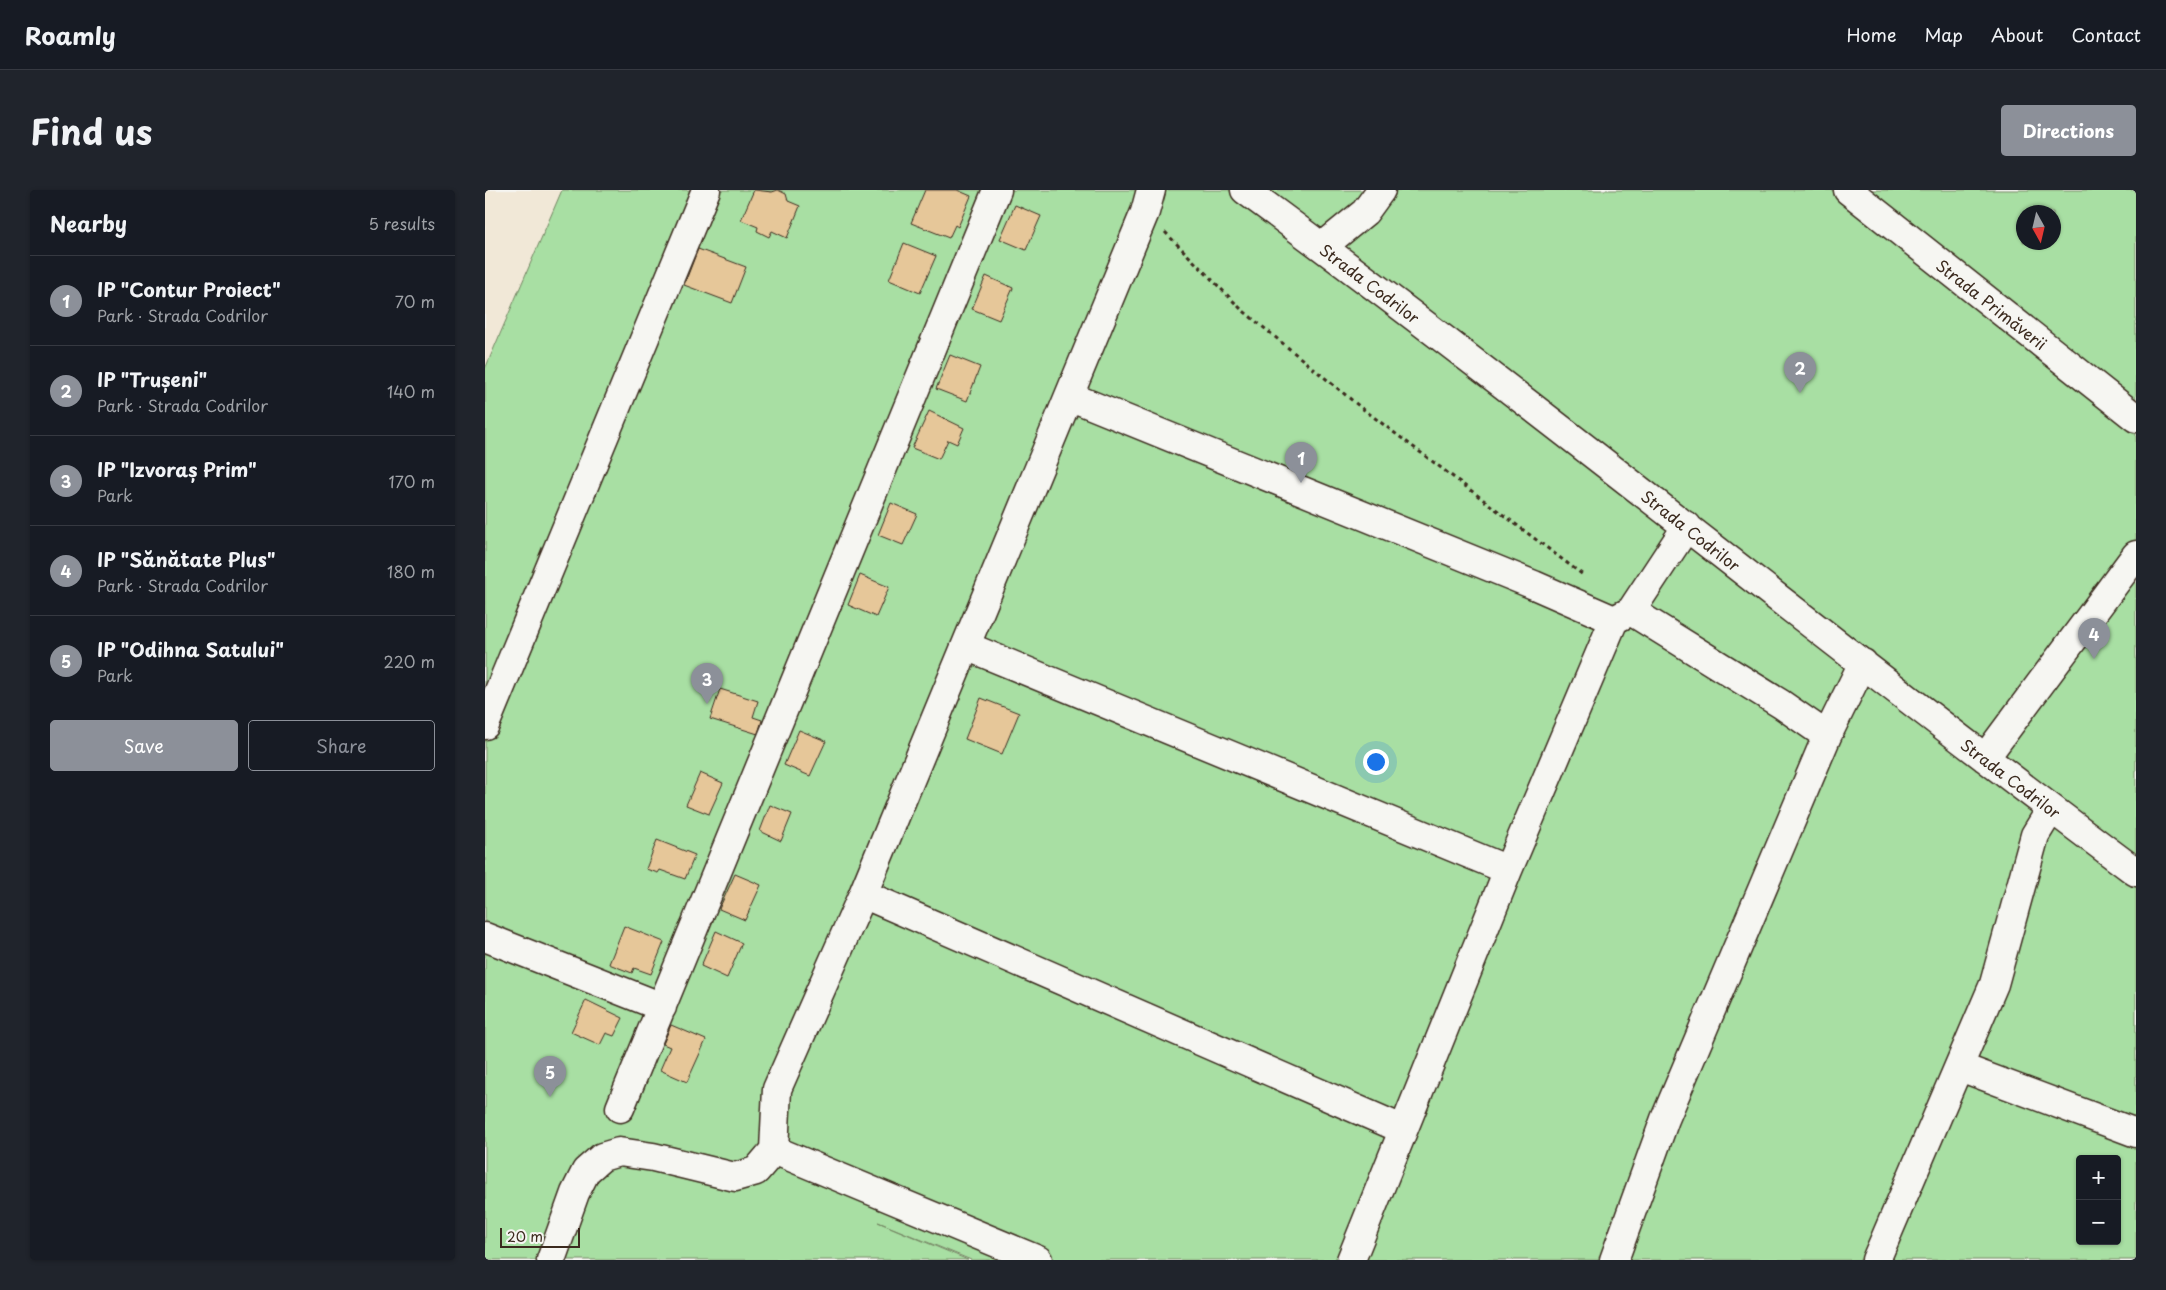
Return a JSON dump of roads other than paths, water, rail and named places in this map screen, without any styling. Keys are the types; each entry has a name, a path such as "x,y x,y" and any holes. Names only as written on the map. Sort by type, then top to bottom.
{"street":[{"path":"485,725 706,190"},
{"path":"620,1108 997,190"},
{"name":"Strada Codrilor","path":"1245,190 1687,526 2051,809 2136,872"},
{"path":"1322,247 1365,212 1381,190"},
{"name":"Strada Primăverii","path":"1848,190 2136,418"},
{"path":"551,1260 575,1193 586,1170 602,1157 619,1152 644,1155 735,1177 756,1171 774,1150 777,1089 863,894 1148,201"},
{"path":"1069,396 1535,585 1623,616 1781,704 1827,736"},
{"path":"1351,1260 1402,1129 1508,870 1623,616 1687,526"},
{"path":"1985,758 2136,555"},
{"path":"966,646 1508,870"},
{"path":"1614,1260 1665,1119 1827,736 1863,663"},
{"path":"1876,1260 1960,1067 1993,984 2035,835 2051,809"},
{"path":"863,894 1402,1129"},
{"path":"485,937 662,1007"},
{"path":"1960,1067 2136,1133"},
{"path":"774,1150 986,1250 1038,1260"}],"place":[{"name":"IP \"Trușeni\"","path":"1800,393"},
{"name":"IP \"Contur Proiect\"","path":"1301,483"},
{"name":"IP \"Sănătate Plus\"","path":"2094,659"},
{"name":"IP \"Izvoraș Prim\"","path":"707,704"},
{"name":"IP \"Odihna Satului\"","path":"550,1097"}]}
